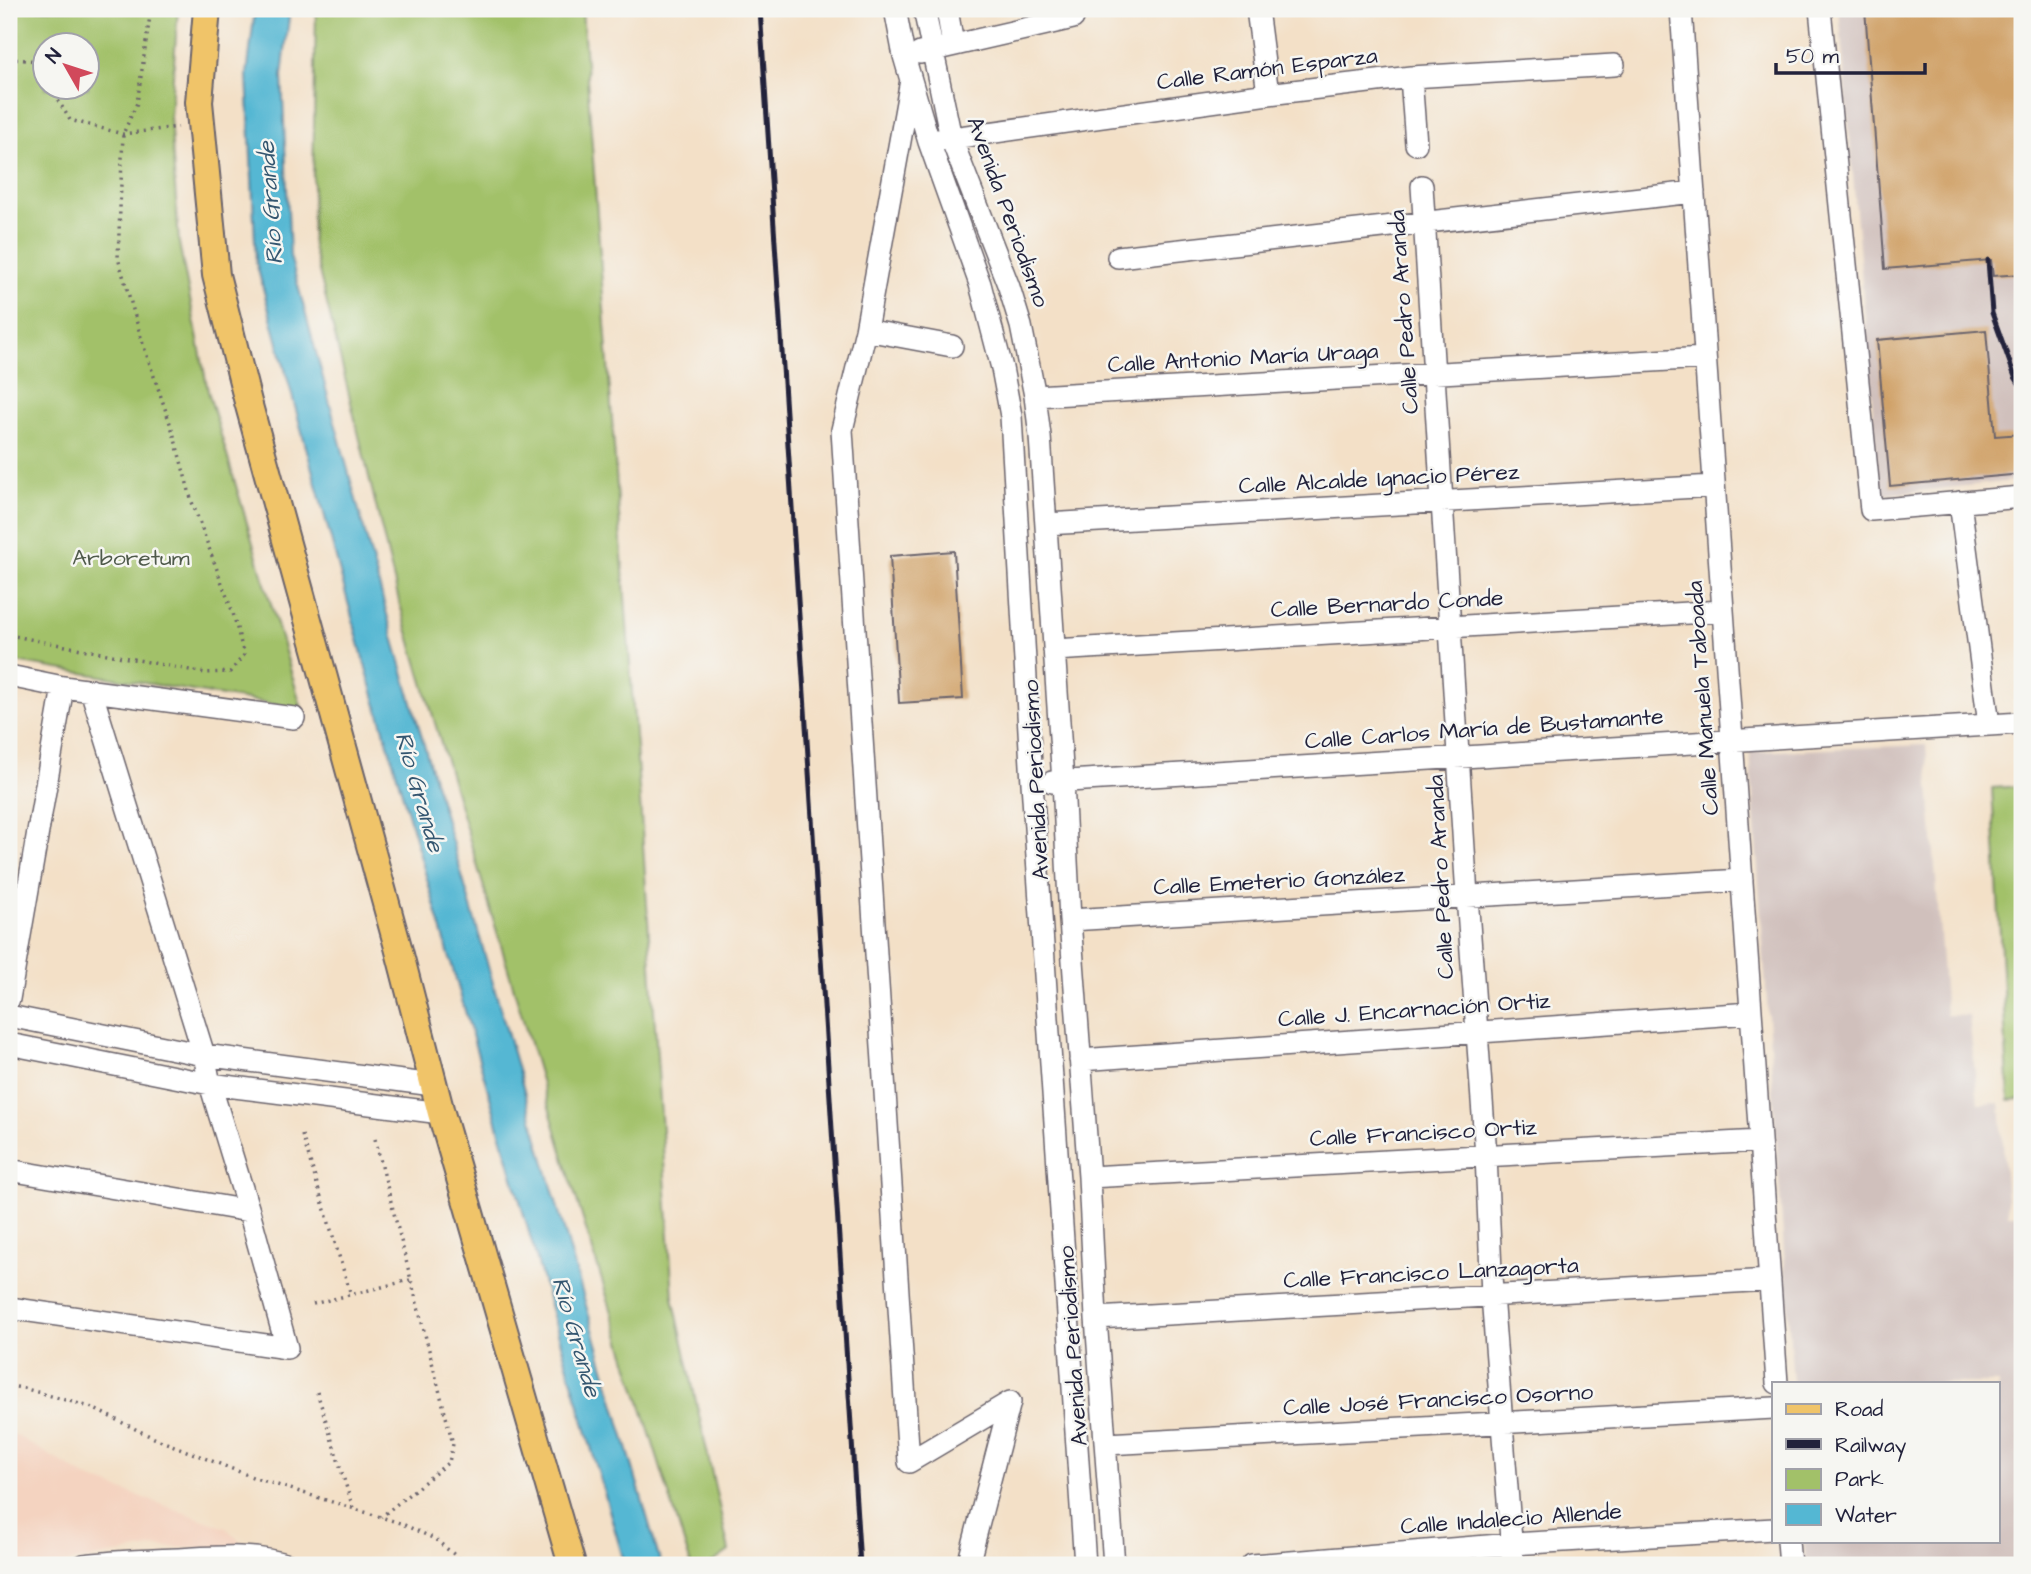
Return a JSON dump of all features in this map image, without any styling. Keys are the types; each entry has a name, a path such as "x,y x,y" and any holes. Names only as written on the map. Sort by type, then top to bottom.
{"main road":[{"path":"207,9 199,102 216,275 433,1085 572,1565"}],"street":[{"name":"Avenida Periodismo","path":"895,9 904,56 929,142 979,284 1002,368 1011,416 1032,783 1085,1565"},
{"name":"Avenida Periodismo","path":"923,9 951,138 1009,287 1021,326 1040,436 1114,1565"},
{"path":"947,9 953,45"},
{"path":"904,56 1073,18 1072,9"},
{"path":"1257,9 1268,94"},
{"name":"Calle Manuela Taboada","path":"1681,9 1777,1382"},
{"path":"1820,9 1871,510 2022,497"},
{"name":"Calle Ramón Esparza","path":"929,142 1268,94 1410,77 1614,65"},
{"path":"1410,77 1416,144"},
{"path":"911,80 866,330 842,430 909,1462 1010,1402 968,1565"},
{"name":"Calle Pedro Aranda","path":"1422,186 1486,1155 1492,1295 1513,1565"},
{"path":"1118,257 1694,192"},
{"path":"866,330 952,346"},
{"name":"Calle Antonio María Uraga","path":"1035,396 1706,358"},
{"name":"Calle Alcalde Ignacio Pérez","path":"1046,524 1714,486"},
{"path":"1960,502 1989,725"},
{"name":"Calle Bernardo Conde","path":"1054,650 1723,611"},
{"path":"9,676 63,687 294,718"},
{"path":"9,999 63,687"},
{"path":"9,1308 287,1348 210,1084 204,1055 91,690"},
{"name":"Calle Carlos María de Bustamante","path":"1032,783 2022,723"},
{"name":"Calle Emeterio González","path":"1070,920 1742,880"},
{"name":"Calle J. Encarnación Ortiz","path":"1080,1060 1751,1013"},
{"path":"9,1016 204,1055 433,1085"},
{"path":"9,1044 210,1084 441,1112"},
{"path":"407,1083 412,1110"},
{"name":"Calle Francisco Ortiz","path":"1089,1177 1760,1140"},
{"path":"9,1170 249,1211"},
{"name":"Calle Francisco Lanzagorta","path":"1096,1318 1770,1280"},
{"name":"Calle José Francisco Osorno","path":"1106,1444 1772,1408"},
{"name":"Calle Indalecio Allende","path":"1252,1565 1512,1544 1772,1529"},
{"path":"1788,1542 1790,1565"},
{"path":"85,1565 111,1561 187,1562 238,1556 288,1565"}],"path":[{"path":"9,635 205,673 230,671 244,654 233,612 192,502 173,432 118,258 123,134 137,103 151,9"},
{"path":"9,59 32,60"},
{"path":"59,102 70,120 123,134 201,125"},
{"path":"302,1135 351,1295"},
{"path":"375,1139 453,1444 449,1462 381,1517"},
{"path":"313,1304 410,1280"},
{"path":"9,1386 90,1407 154,1438 254,1478 401,1523 435,1539 467,1565"},
{"path":"317,1391 353,1508"}],"shaded area":[{"path":"1839,9 2022,9 2022,480 1880,495"},
{"path":"1926,745 1946,1015 1969,1016 1978,1104 2000,1103 2008,1215 2022,1215 2022,1565 1806,1565 1804,1542 2000,1542 2000,1382 1793,1382 1750,752"},
{"path":"9,1431 86,1477 226,1528 249,1550 155,1547 54,1565 9,1565"}],"green space":[{"name":"Arboretum","path":"9,9 178,9 170,117 179,243 208,391 302,709 9,661"},
{"path":"316,9 582,9 673,1297 729,1551 709,1565 691,1565 570,1178 400,605 312,242"},
{"path":"2022,786 2022,1099 2009,1100 1992,788"}],"water":[{"name":"Río Grande","path":"255,9 290,9 282,76 290,256 395,644 661,1565 625,1565 362,654 256,262 247,75"}],"building":[{"path":"1865,9 2022,9 2022,274 1993,276 1991,260 1885,269"},
{"path":"1986,330 1995,436 2022,434 2022,474 1890,486 1877,340"},
{"path":"954,551 963,699 899,703 890,556"}],"railway":[{"path":"760,9 860,1565"},
{"path":"1988,260 1992,313 2015,377 2022,388"}]}
